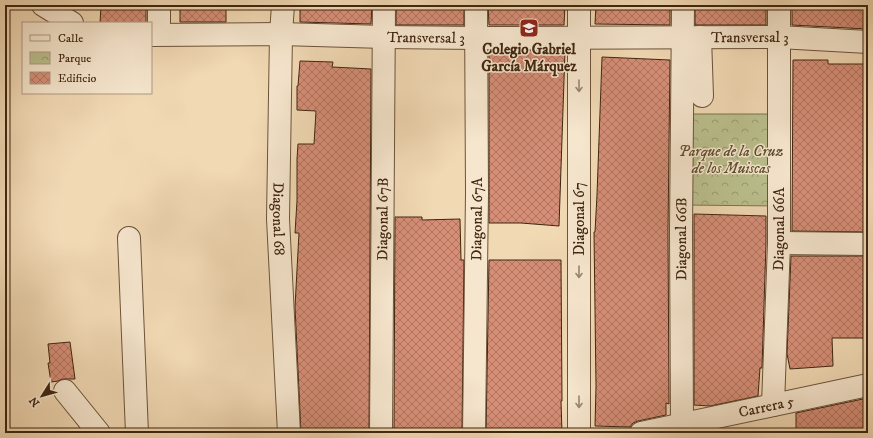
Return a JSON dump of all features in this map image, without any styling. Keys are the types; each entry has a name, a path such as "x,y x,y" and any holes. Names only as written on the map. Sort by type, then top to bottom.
{"street":[{"path":"43,5 70,22"},
{"path":"155,34 159,5"},
{"name":"Diagonal 68","path":"283,5 281,34 278,219 289,433"},
{"name":"Diagonal 67B","path":"381,433 384,5"},
{"name":"Diagonal 67A","path":"474,433 476,5"},
{"name":"Diagonal 67","path":"579,5 579,433"},
{"name":"Diagonal 66B","path":"682,424 681,230 692,37 683,5"},
{"name":"Diagonal 66A","path":"773,405 779,243 779,5"},
{"name":"Transversal 3","path":"155,34 281,34 476,38 692,37 779,38 868,42"},
{"path":"692,37 702,96"},
{"path":"129,238 137,433"},
{"path":"779,243 868,244"},
{"name":"Carrera 5","path":"641,433 868,385"},
{"path":"65,391 98,433"}],"green space":[{"name":"Parque de la Cruz de los Muiscas","path":"685,114 777,114 777,206 684,205"}],"building":[{"path":"101,5 146,5 146,22 100,22"},
{"path":"180,5 226,5 226,22 180,22"},
{"path":"300,5 372,5 371,24 300,22"},
{"path":"396,5 464,5 464,25 396,25"},
{"path":"488,5 565,5 564,25 489,25"},
{"path":"596,5 670,5 670,25 595,24"},
{"path":"695,5 766,5 766,25 695,25"},
{"path":"792,5 868,5 867,29 792,25"},
{"path":"489,50 565,51 559,226 521,223 489,223"},
{"path":"602,57 670,60 668,230 669,404 666,403 666,415 638,421 633,423 630,427 595,426 596,386 594,232 597,195"},
{"path":"793,60 828,60 828,64 867,64 868,232 792,231"},
{"path":"300,61 333,62 332,67 371,69 369,433 301,433 295,307 299,233 295,233 297,159 298,144 314,144 316,111 297,110 297,86"},
{"path":"694,214 766,216 762,368 760,368 758,396 710,406 694,405"},
{"path":"395,217 422,217 422,220 460,219 461,260 464,260 462,433 394,433"},
{"path":"791,256 868,256 868,338 832,338 833,366 790,369 787,354"},
{"path":"489,260 561,260 562,433 486,433"},
{"path":"70,342 75,379 63,379 51,382 48,363 50,363 48,344"},
{"path":"868,399 868,419 862,430 796,432 796,413"}],"place":[{"name":"Colegio Gabriel García Márquez","path":"529,28"}]}
